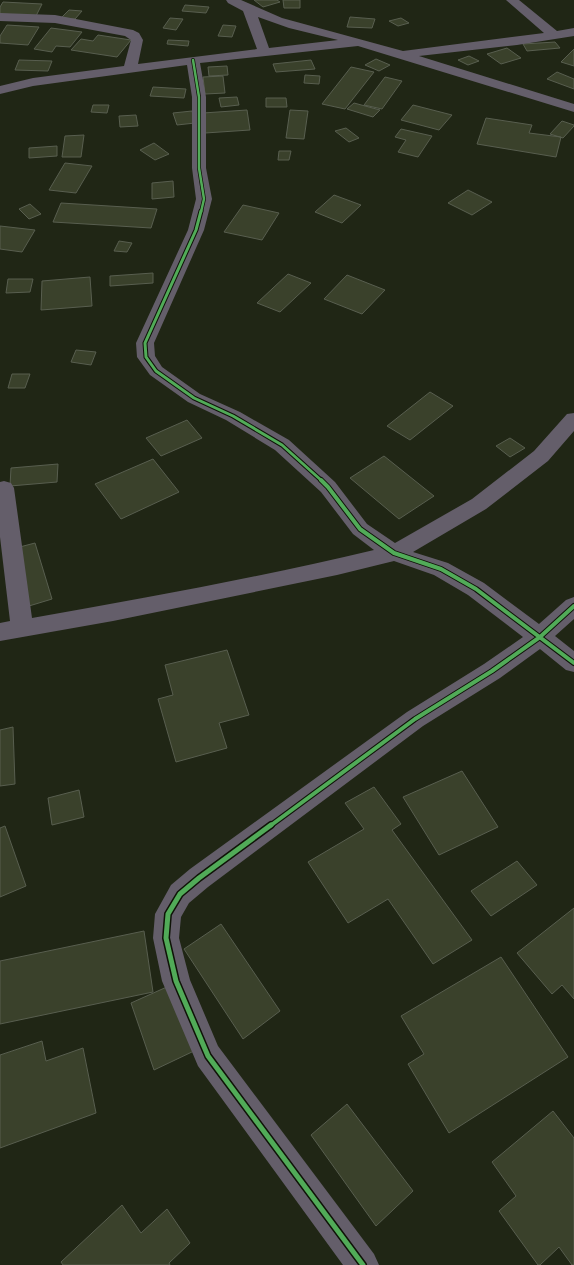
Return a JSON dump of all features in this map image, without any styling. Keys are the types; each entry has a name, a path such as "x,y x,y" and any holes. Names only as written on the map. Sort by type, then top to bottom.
{"street":[{"path":"232,0 249,10 288,23 359,42 574,108"},
{"path":"512,0 554,35"},
{"path":"249,10 264,52"},
{"path":"0,17 55,19 135,36 137,40 130,69"},
{"path":"399,54 574,32"},
{"path":"0,90 33,82 193,60 359,42"},
{"path":"193,60 199,97 199,168 204,199 196,230 145,343 146,357 156,371 194,398 233,416 282,445 328,487 360,529 394,553 441,569 476,589 574,663"},
{"path":"0,632 113,612 291,576 394,553 478,504 541,456 574,418"},
{"path":"4,488 22,628"},
{"path":"363,1265 208,1056 176,982 166,938 168,914 180,894 206,874 415,719 492,671 540,637 574,606"}],"building":[{"path":"254,0 277,0 280,2 263,7"},
{"path":"283,0 300,0 300,8 284,8"},
{"path":"3,2 42,4 36,16 0,14 0,7"},
{"path":"185,5 209,7 206,13 182,11"},
{"path":"69,10 82,11 75,19 61,18"},
{"path":"350,17 375,19 372,28 347,27"},
{"path":"170,18 183,19 176,30 163,28"},
{"path":"401,18 409,23 398,26 389,21"},
{"path":"7,25 39,27 28,45 0,43 0,36"},
{"path":"223,25 236,26 232,37 218,36"},
{"path":"51,28 82,32 70,47 56,46 52,52 34,49"},
{"path":"98,35 131,40 117,57 71,50 81,39 93,41"},
{"path":"168,40 189,41 188,46 167,44"},
{"path":"555,42 560,48 527,51 523,44"},
{"path":"507,48 521,58 501,64 487,54"},
{"path":"574,49 574,66 561,62"},
{"path":"469,56 479,61 468,65 458,60"},
{"path":"376,59 390,65 379,71 365,65"},
{"path":"19,60 52,61 48,71 15,70"},
{"path":"311,60 315,69 276,72 273,64"},
{"path":"227,66 228,75 209,76 208,67"},
{"path":"351,67 374,72 345,109 322,104"},
{"path":"557,72 574,79 574,89 547,79"},
{"path":"305,75 320,76 319,84 304,83"},
{"path":"223,76 225,93 205,94 203,77"},
{"path":"385,77 402,81 382,109 364,105"},
{"path":"153,87 186,89 184,98 150,96"},
{"path":"237,97 239,105 221,107 219,98"},
{"path":"266,98 286,98 287,107 266,107"},
{"path":"354,103 380,110 373,117 347,109"},
{"path":"93,105 109,105 107,113 91,112"},
{"path":"413,105 452,115 439,130 401,120"},
{"path":"247,110 250,130 205,133 203,113"},
{"path":"290,110 308,111 304,139 286,138"},
{"path":"192,111 195,123 177,125 173,113"},
{"path":"136,115 138,126 120,127 119,116"},
{"path":"486,118 532,125 529,133 561,137 556,157 477,144"},
{"path":"562,121 574,126 563,138 550,134"},
{"path":"346,128 359,138 349,142 335,131"},
{"path":"401,129 432,136 418,157 398,152 406,140 395,137"},
{"path":"84,135 81,157 62,157 65,136"},
{"path":"154,143 169,154 155,160 140,150"},
{"path":"57,146 57,156 29,158 29,148"},
{"path":"279,151 291,151 289,160 278,160"},
{"path":"65,163 92,166 76,193 49,190"},
{"path":"173,181 174,197 152,199 152,183"},
{"path":"468,190 492,202 472,215 448,203"},
{"path":"334,195 361,205 342,223 315,212"},
{"path":"61,203 157,209 151,228 53,222"},
{"path":"30,204 41,214 29,219 19,209"},
{"path":"243,205 279,213 262,240 224,232"},
{"path":"0,226 35,230 22,252 0,249"},
{"path":"119,241 132,243 127,252 114,251"},
{"path":"153,273 153,283 110,286 110,276"},
{"path":"288,274 311,283 280,312 257,303"},
{"path":"347,275 385,290 362,314 324,299"},
{"path":"90,277 92,306 41,310 42,281"},
{"path":"8,279 33,279 30,292 6,293"},
{"path":"76,350 96,352 91,365 71,362"},
{"path":"12,374 30,374 25,388 8,388"},
{"path":"430,392 453,406 410,440 387,426"},
{"path":"187,420 202,438 161,456 146,438"},
{"path":"510,438 525,448 510,457 496,446"},
{"path":"384,456 434,496 399,519 350,478"},
{"path":"153,459 179,492 121,519 95,484"},
{"path":"58,464 57,482 10,486 11,468"},
{"path":"35,543 52,599 29,606 12,549"},
{"path":"227,650 249,715 219,723 227,748 176,762 158,699 173,695 165,665"},
{"path":"13,727 15,784 0,786 0,730"},
{"path":"462,771 498,827 439,855 403,797"},
{"path":"374,787 401,824 392,830 472,940 433,964 388,899 348,923 308,862 364,829 345,803"},
{"path":"79,790 84,817 52,825 48,798"},
{"path":"5,826 26,886 0,897 0,828"},
{"path":"517,861 537,885 491,916 471,891"},
{"path":"574,908 574,999 562,985 552,994 517,953"},
{"path":"221,924 280,1011 243,1039 184,949"},
{"path":"144,931 153,992 0,1024 0,961"},
{"path":"501,957 568,1057 449,1133 408,1064 424,1054 401,1016"},
{"path":"169,986 194,1051 154,1070 131,1003"},
{"path":"42,1041 46,1061 83,1048 96,1113 0,1148 0,1055"},
{"path":"347,1104 413,1191 376,1226 311,1135"},
{"path":"553,1111 574,1138 574,1265 572,1265 559,1247 540,1265 538,1265 499,1211 516,1196 492,1162"},
{"path":"122,1205 141,1233 167,1209 190,1243 169,1263 170,1265 63,1265 61,1262"}],"cycle path":[{"path":"193,60 199,97 199,168 204,199 196,230 145,343 146,357 156,371 194,398 233,416 282,445 328,487 360,529 394,553 441,569 476,589 574,663"},
{"path":"363,1265 208,1056 176,981 166,938 168,914 180,894 199,878 415,719 492,671 540,637 574,606"}]}
